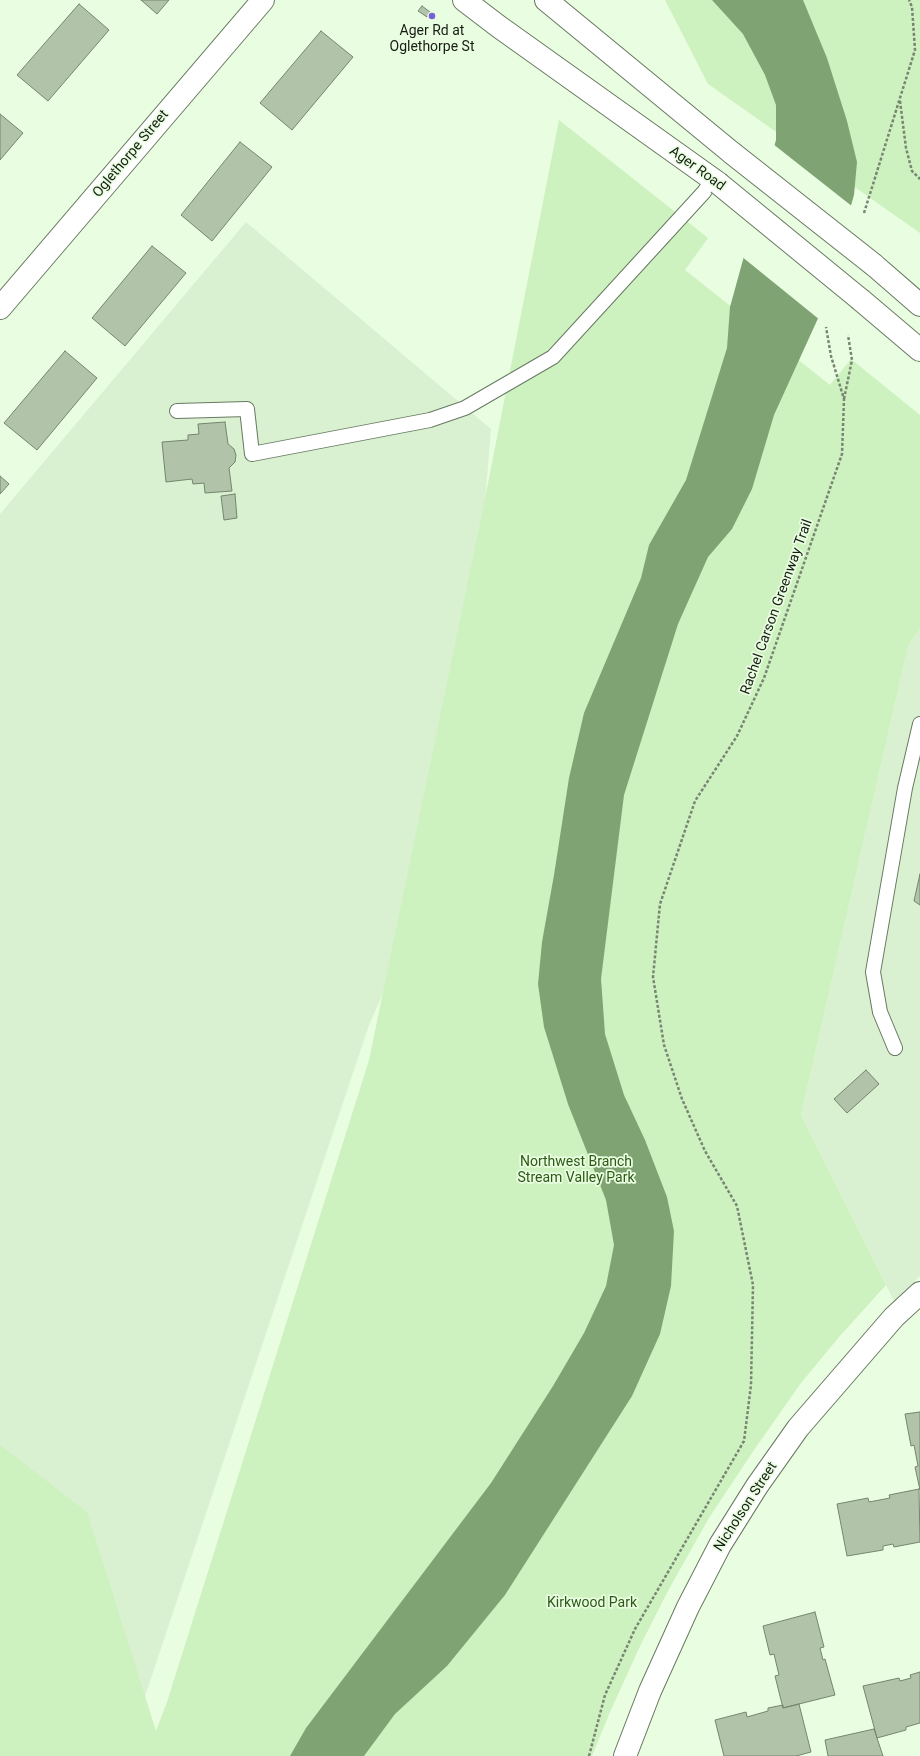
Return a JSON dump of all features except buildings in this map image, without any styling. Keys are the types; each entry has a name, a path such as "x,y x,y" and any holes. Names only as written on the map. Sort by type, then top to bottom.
{"main road":[{"name":"Oglethorpe Street","path":"0,308 263,0"},
{"name":"Ager Road","path":"464,0 505,31 716,181 920,350"},
{"path":"546,0 732,153 874,265 920,305"},
{"name":"Nicholson Street","path":"625,1756 650,1691 688,1606 720,1545 749,1499 798,1428 894,1317 920,1293"}],"lane":[{"path":"177,411 247,410 252,454 430,420 465,408 553,357 704,192 716,181"},
{"path":"895,1048 880,1012 873,972 905,788 920,724"}],"path":[{"path":"864,213 914,50 912,7 909,0"},
{"path":"899,99 906,148 912,171 920,178"},
{"name":"Rachel Carson Greenway Trail","path":"589,1756 605,1695 634,1629 744,1441 751,1385 753,1285 737,1206 705,1151 682,1099 664,1045 653,977 660,904 695,801 737,736 764,678 842,454 844,399 831,356 826,327"},
{"path":"844,399 852,360 848,335"}],"shaded area":[{"path":"712,0 803,0 827,58 847,121 857,162 854,195 820,314 774,415 752,489 732,529 708,557 678,624 624,795 601,979 605,1034 624,1095 645,1140 667,1197 674,1231 671,1286 660,1334 632,1396 505,1595 447,1666 395,1714 364,1756 290,1756 306,1728 491,1483 553,1386 584,1333 606,1286 614,1245 606,1200 568,1104 544,1027 538,984 542,942 569,778 584,713 641,578 649,545 686,480 727,348 730,307 776,140 776,105 765,75 743,34"},
{"path":"246,222 491,429 463,774 451,842 369,1025 125,1756 0,1756 0,514"},
{"path":"920,628 920,1276 894,1301 801,1115 908,646"}],"green space":[{"path":"665,0 920,0 920,233 708,84"},
{"name":"Northwest Branch Stream Valley Park","path":"559,120 708,238 685,270 830,385 851,359 920,415 920,628 908,646 801,1115 886,1285 839,1337 801,1383 709,1518 669,1589 641,1644 592,1756 0,1756 0,1445 87,1512 156,1731 167,1702 369,1060 483,509"}],"pier":[{"path":"773,144 853,207 820,320 741,256"}],"place":[{"name":"Ager Rd at Oglethorpe St","path":"432,16"}],"park label":[{"name":"Kirkwood Park","path":"592,1603"}]}
